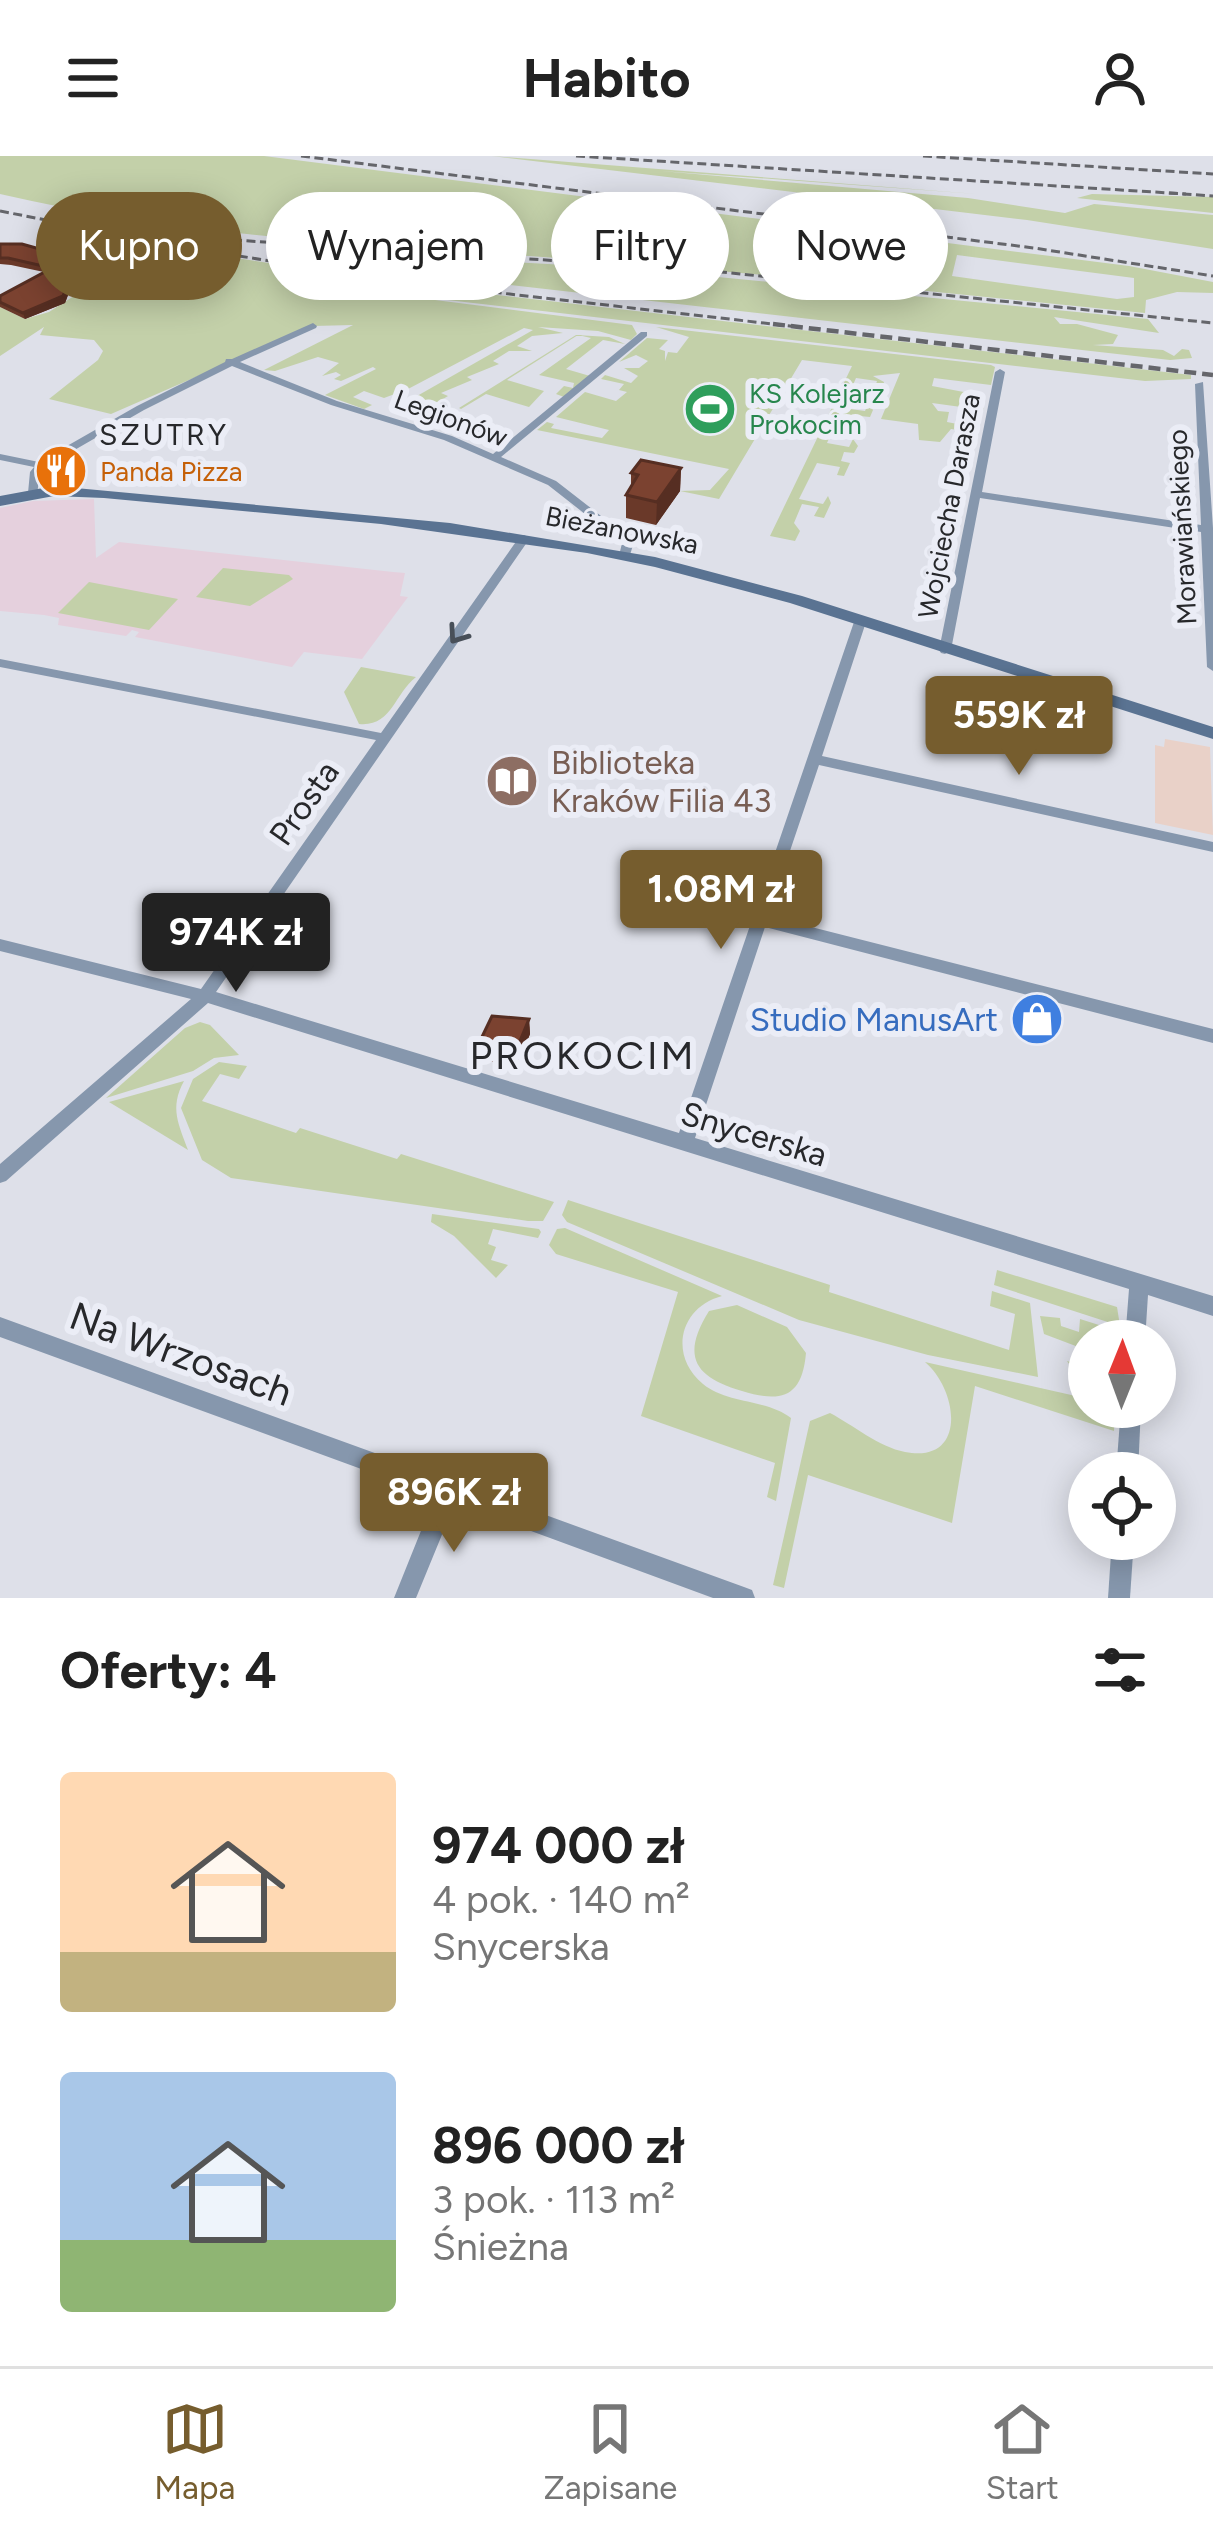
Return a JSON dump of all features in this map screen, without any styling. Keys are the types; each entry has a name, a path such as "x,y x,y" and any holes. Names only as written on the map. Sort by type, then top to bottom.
{"street":[{"path":"33,494 35,472 41,465 229,362 313,326"},
{"path":"494,458 644,334"},
{"name":"Legionów","path":"229,362 494,458 576,497 628,542 625,556"},
{"name":"Wojciecha Darasza","path":"945,650 1000,372"},
{"name":"Morawiańskiego","path":"1200,384 1213,667"},
{"path":"0,457 41,465"},
{"name":"Bieżanowska","path":"0,501 33,494 121,495 524,538 625,556 734,582 1213,733"},
{"path":"975,494 1209,530"},
{"name":"Prosta","path":"0,1175 204,997 524,538"},
{"path":"684,1144 860,622"},
{"path":"0,663 386,738"},
{"path":"814,759 1213,847"},
{"path":"760,920 1213,1036"},
{"name":"Snycerska","path":"0,945 204,997 1213,1306"},
{"path":"1136,1320 1139,1282"},
{"name":"Na Wrzosach","path":"0,1327 743,1598"},
{"path":"405,1598 448,1490"},
{"path":"1119,1598 1122,1560"}],"shaded area":[{"path":"94,499 96,558 119,542 405,573 400,596 408,597 362,659 304,652 292,667 135,637 139,632 132,630 126,636 58,625 59,618 44,615 0,611 0,508 33,501"},
{"path":"1165,739 1210,747 1213,835 1155,823 1155,745 1164,747"}],"green space":[{"path":"0,156 264,156 551,192 551,258 527,257 527,192 266,192 266,236 242,233 242,192 36,192 36,202 0,194"},
{"path":"492,156 977,194 661,171 900,192 793,192"},
{"path":"1092,194 1213,197 1213,213 1077,198"},
{"path":"948,196 1065,213 1094,204 1213,215 1213,249 948,211"},
{"path":"729,215 753,218 753,275 729,272"},
{"path":"948,243 1213,282 1213,293 1177,292 1146,300 1145,313 948,294","holes":["957,255 1134,278 1134,297 1117,299 952,276"]},
{"path":"242,259 266,263 266,300 435,300 632,325 637,334 631,340 598,331 538,327 563,333 532,336 517,346 532,351 509,351 493,361 499,364 441,393 448,396 438,402 410,400 533,330 524,328 408,389 384,398 364,391 353,397 372,405 364,409 325,395 376,369 373,367 341,381 334,379 341,375 336,372 322,376 339,363 318,357 264,370 353,325 313,326 111,414 49,399 98,360 103,351 94,340 40,335 44,327 0,356 0,307 25,319 68,300 242,300"},
{"path":"527,263 551,264 551,290 527,287"},
{"path":"729,278 753,280 753,300 948,299 1148,319 1159,333 1054,317 1060,324 1118,335 1113,344 1093,345 1163,350 1174,356 1182,349 1189,350 1192,358 1170,360 642,300 729,300"},
{"path":"527,298 1191,375 1191,379 1145,381 447,300"},
{"path":"656,327 995,367 991,385 934,378 932,386 985,396 983,410 932,403 938,411 949,412 947,422 978,428 976,433 951,429 940,442 919,440 918,424 881,419 900,373 873,376 884,382 883,389 875,387 877,381 856,378 843,408 865,411 868,404 873,410 870,417 860,416 857,424 866,426 861,438 854,437 856,430 834,427 827,443 849,447 853,439 858,446 854,453 844,452 841,461 850,463 844,476 837,475 840,467 817,463 799,499 823,504 828,496 831,503 824,518 814,516 819,507 802,504 794,523 800,531 795,541 770,536 852,366 802,360 719,499 680,491 710,490 729,469 537,430 547,422 554,424 551,428 602,438 609,430 556,417 585,392 616,401 627,392 619,390 624,384 601,379 605,375 631,383 638,376 624,368 639,368 648,361 636,355 619,362 647,338 668,340 659,349 665,351 665,361 668,352 677,353 689,337"},
{"path":"576,335 507,380 544,391 529,407 486,394 459,408"},
{"path":"579,335 609,337 625,344 603,340 566,369 590,376 564,397 556,394 564,386 573,388 574,383 539,375 591,338"},
{"path":"223,568 293,579 250,606 196,597"},
{"path":"89,582 178,599 149,630 58,613"},
{"path":"361,667 416,677 386,715 370,724 359,724 344,692"},
{"path":"200,1022 210,1025 239,1055 214,1058 193,1071 106,1098 185,1028"},
{"path":"219,1062 247,1066 239,1079 220,1074 202,1101 296,1133 300,1128 397,1159 401,1154 554,1202 543,1221 528,1221 231,1178 202,1160 181,1108 193,1079"},
{"path":"184,1081 176,1108 188,1150 109,1102"},
{"path":"568,1200 830,1285 829,1292 1009,1350 1015,1314 990,1306 992,1291 1030,1303 1038,1377 928,1355 799,1320 567,1222 562,1215"},
{"path":"432,1214 541,1232 538,1238 493,1229 488,1244 496,1247 491,1260 508,1265 496,1278 454,1236 431,1222"},
{"path":"565,1228 722,1296 696,1310 688,1321 685,1360 713,1390 791,1418 776,1501 767,1497 775,1463 641,1416 678,1292 556,1254 549,1245 557,1229"},
{"path":"997,1270 1117,1307 1119,1320 1102,1320 994,1285"},
{"path":"737,1305 787,1327 806,1353 800,1380 787,1393 768,1396 742,1391 713,1379 697,1363 696,1341 709,1311"},
{"path":"1040,1316 1060,1318 1061,1326 1068,1328 1068,1343 1044,1334"},
{"path":"925,1362 1068,1394 1068,1416 975,1386 952,1523 808,1475 784,1588 773,1585 810,1421 830,1413 895,1449 925,1453 939,1447 951,1422 945,1390"}],"building":[{"path":"0,244 36,248 36,264 0,258"},
{"path":"36,277 36,300 54,300 23,313 0,302 0,296"},
{"path":"641,460 681,468 657,502 626,495 638,475 631,473"},
{"path":"492,1016 529,1019 515,1053 479,1043"}],"railway":[{"path":"301,156 1034,248 1213,276"},
{"path":"576,156 1186,194"},
{"path":"923,156 1213,174"},
{"path":"1169,193 1213,196"},
{"path":"0,211 188,248 404,282 792,326"},
{"path":"242,241 702,270 1213,323"},
{"path":"773,324 792,326"},
{"path":"792,326 799,327"},
{"path":"792,326 1213,375"}],"place":[{"name":"KS Kolejarz Prokocim","path":"710,409"},
{"name":"Panda Pizza","path":"61,471"},
{"name":"Biblioteka Kraków Filia 43","path":"512,781"},
{"name":"Studio ManusArt","path":"1037,1019"}],"district":[{"name":"SZUTRY","path":"164,434"},
{"name":"PROKOCIM","path":"583,1055"}]}
